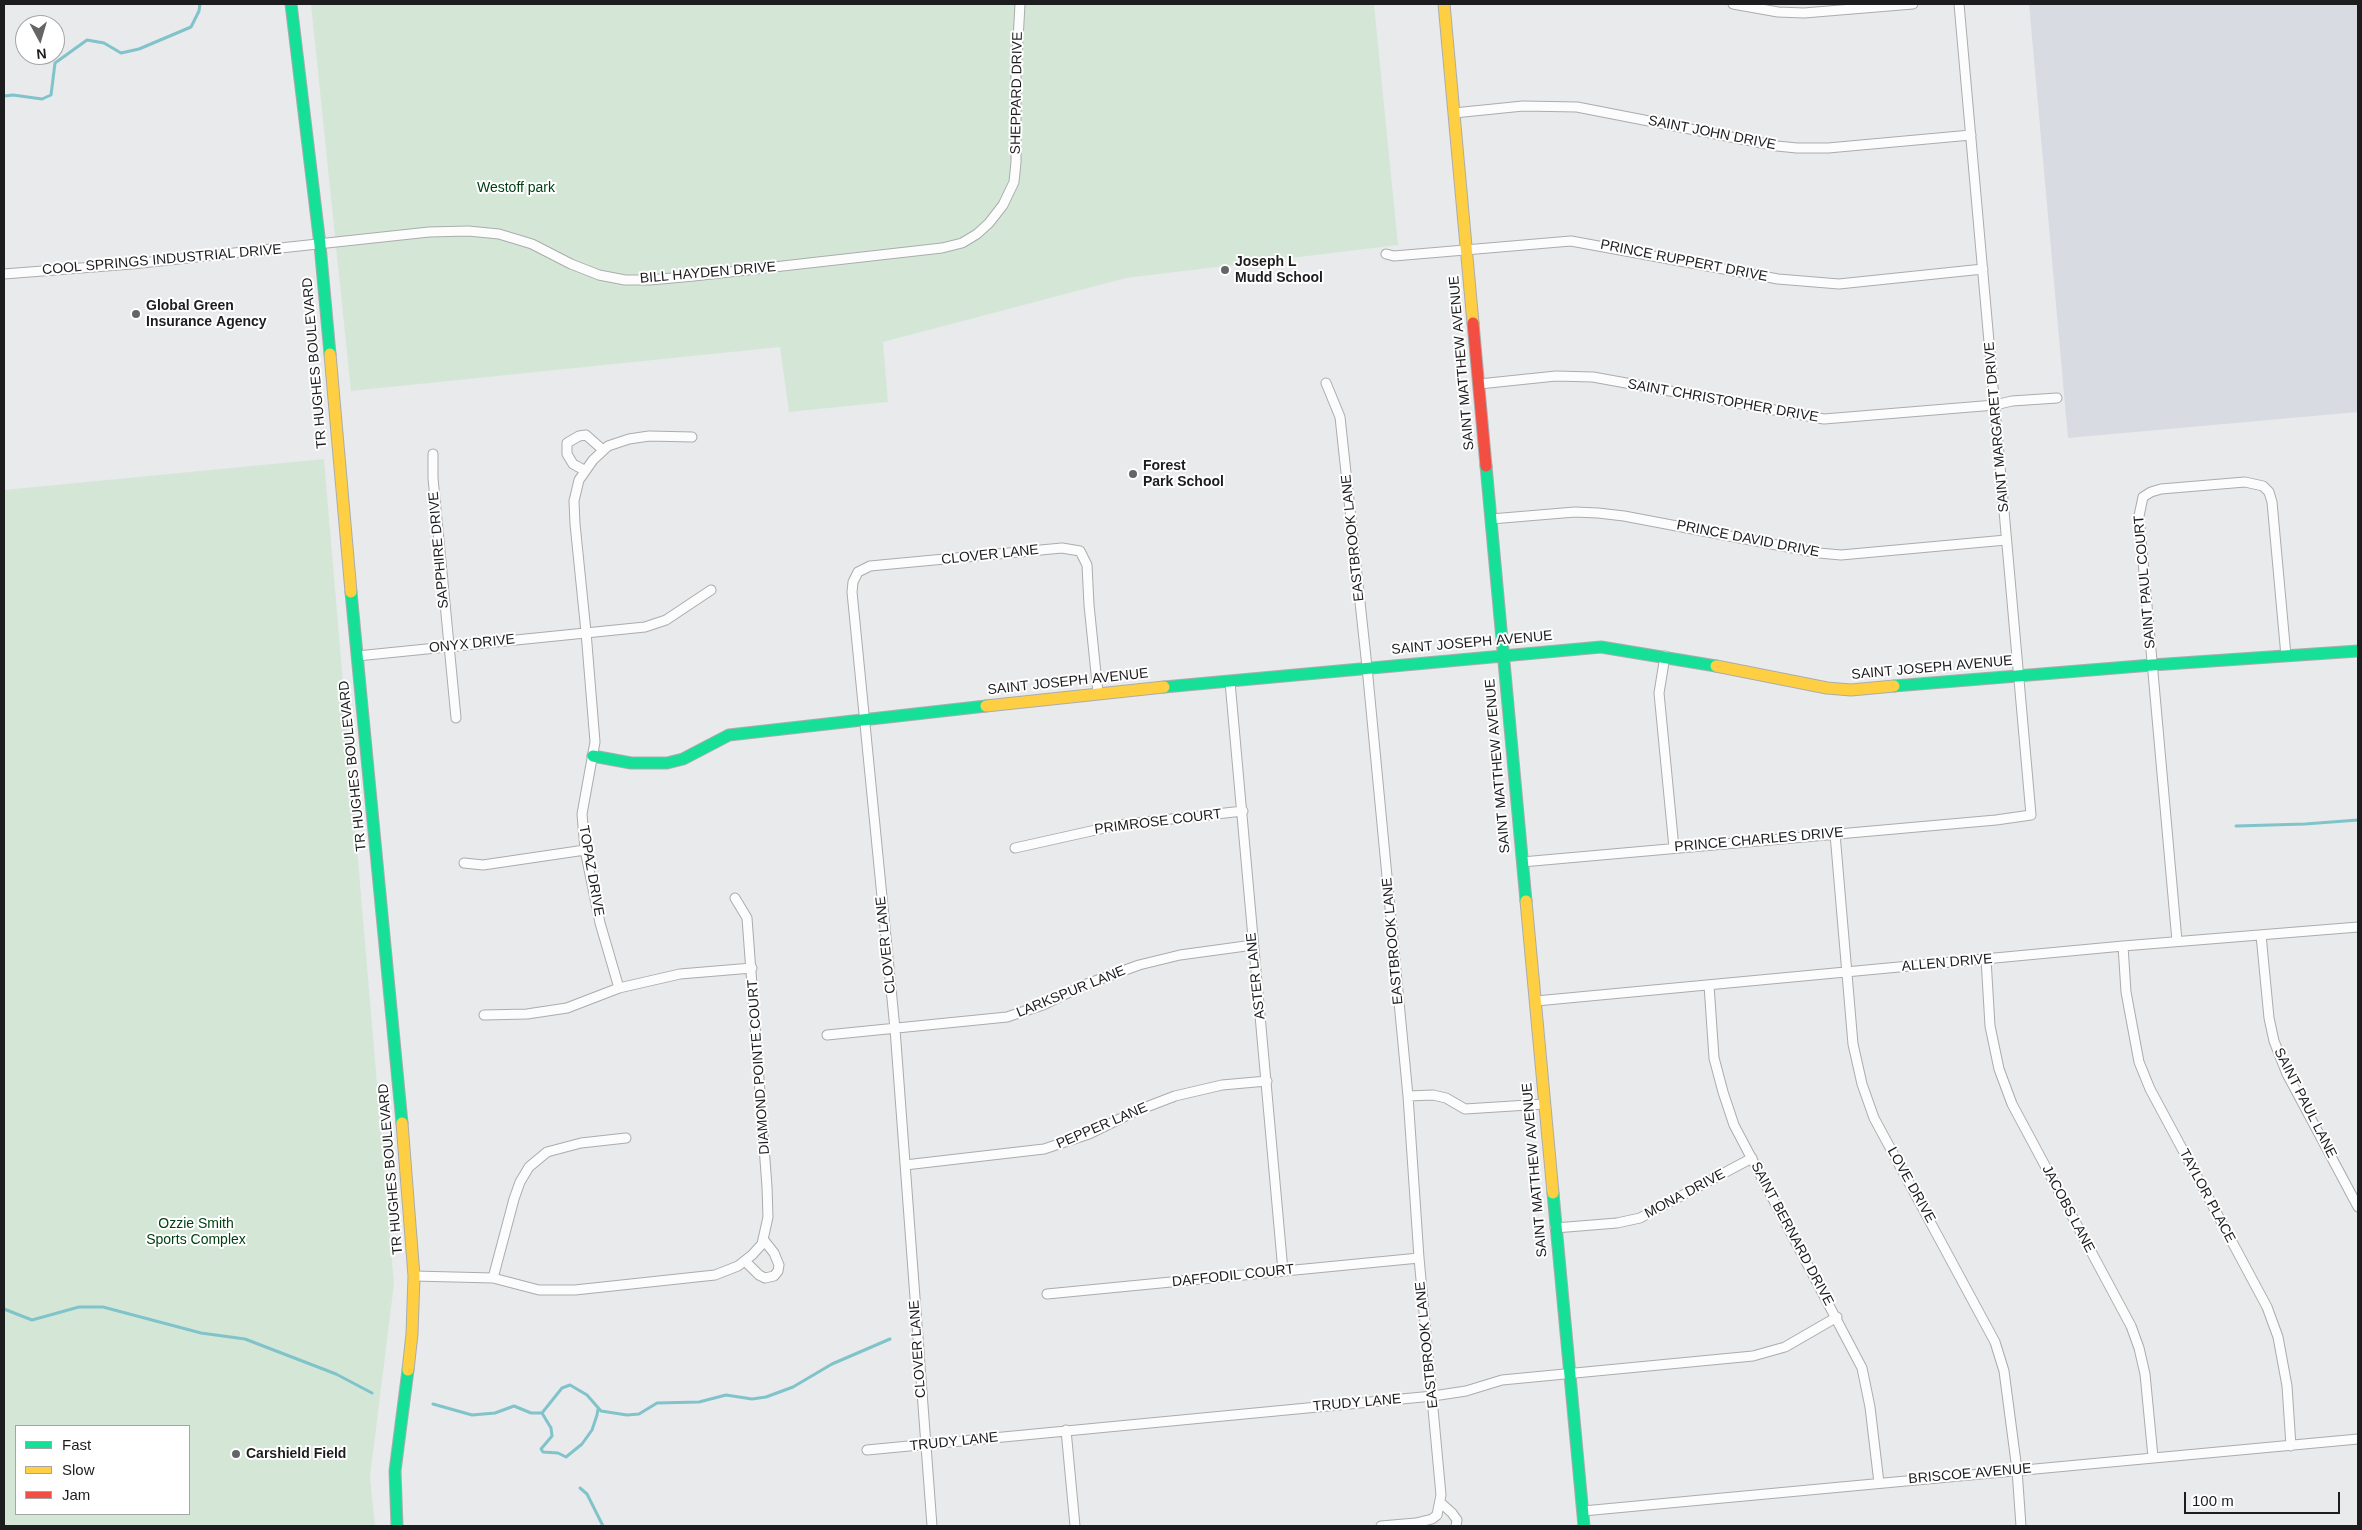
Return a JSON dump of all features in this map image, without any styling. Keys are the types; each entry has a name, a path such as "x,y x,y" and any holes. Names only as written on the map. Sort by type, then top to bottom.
{"street":[{"name":"TR HUGHES BOULEVARD","path":"291,4 320,244 357,656 392,1005 414,1276 413,1325 396,1462 397,1526"},
{"name":"SHEPPARD DRIVE","path":"1014,182 1016,162 1016,76 1020,4"},
{"name":"SAINT MATTHEW AVENUE","path":"1444,4 1584,1526"},
{"path":"1733,4 1778,12 1913,4"},
{"name":"SAINT MARGARET DRIVE","path":"1959,4 2031,815 1996,820"},
{"name":"SAINT JOHN DRIVE","path":"1454,112 1523,106 1577,108 1777,146 1797,148 1828,148 1970,135"},
{"name":"BILL HAYDEN DRIVE","path":"320,244 429,232 468,231 499,234 532,244 571,264 599,275 624,280 650,280 942,248 962,243 977,234 989,223 1003,205 1014,182"},
{"name":"PRINCE RUPPERT DRIVE","path":"1386,254 1394,256 1466,248 1571,241 1806,283 1839,284 1983,270"},
{"name":"COOL SPRINGS INDUSTRIAL DRIVE","path":"4,274 320,244"},
{"name":"SAINT CHRISTOPHER DRIVE","path":"1479,384 1556,376 1593,377 1824,419 2057,398"},
{"name":"EASTBROOK LANE","path":"1326,383 1340,417 1367,667 1408,1096 1419,1258 1433,1396 1441,1503 1437,1515 1429,1524"},
{"path":"584,470 573,464 567,454 567,443 579,436 586,436 603,450"},
{"name":"TOPAZ DRIVE","path":"619,988 600,923 585,850 582,814 594,742 574,501 579,480 584,470 603,450 636,438 692,437"},
{"name":"SAPPHIRE DRIVE","path":"433,454 433,478 456,718"},
{"name":"SAINT PAUL COURT","path":"2152,665 2139,516 2143,497 2150,492 2161,489 2245,482 2263,486 2269,492 2272,502 2286,656"},
{"name":"PRINCE DAVID DRIVE","path":"1491,519 1575,512 1598,513 1624,516 1819,553 1842,555 2006,540"},
{"name":"CLOVER LANE","path":"932,1526 895,1029 852,592 853,582 858,572 870,566 1062,548 1080,550 1087,564 1098,693"},
{"name":"ONYX DRIVE","path":"357,656 645,627 666,620 710,590"},
{"name":"SAINT JOSEPH AVENUE","path":"593,756 631,763 667,763 683,759 729,735 864,718 1367,667 1600,647 1665,656 1827,688 1851,690 2152,665 2358,651"},
{"path":"1665,656 1659,693 1674,848"},
{"path":"2152,665 2177,941"},
{"name":"ASTER LANE","path":"1230,682 1283,1271"},
{"name":"PRIMROSE COURT","path":"1014,848 1118,825 1243,812"},
{"name":"PRINCE CHARLES DRIVE","path":"1522,862 1996,820"},
{"name":"LOVE DRIVE","path":"1835,834 1853,1044 1862,1084 1874,1118 1995,1342 2004,1371 2017,1470 2021,1526"},
{"path":"464,863 483,865 585,850"},
{"name":"DIAMOND POINTE COURT","path":"414,1276 494,1278 539,1290 575,1290 715,1275 738,1266 762,1244 768,1217 767,1186 752,968 746,918 735,898"},
{"name":"ALLEN DRIVE","path":"1536,1001 2177,941 2358,927"},
{"name":"SAINT PAUL LANE","path":"2261,934 2269,1018 2274,1041 2287,1074 2358,1207"},
{"name":"LARKSPUR LANE","path":"827,1035 1006,1017 1036,1008 1084,986 1139,965 1180,955 1253,945"},
{"name":"TAYLOR PLACE","path":"2123,946 2126,992 2139,1062 2150,1088 2267,1306 2278,1337 2286,1378 2292,1446"},
{"name":"JACOBS LANE","path":"1986,959 1990,1026 1999,1069 2012,1104 2130,1326 2139,1348 2145,1374 2153,1457"},
{"path":"484,1015 527,1014 568,1008 619,988 680,974 752,968"},
{"name":"SAINT BERNARD DRIVE","path":"1709,985 1714,1058 1734,1125 1862,1368 1870,1407 1880,1483"},
{"name":"PEPPER LANE","path":"905,1165 1044,1149 1089,1134 1136,1111 1175,1096 1222,1085 1267,1081"},
{"path":"1408,1096 1446,1098 1466,1109 1544,1104"},
{"path":"494,1278 514,1198 520,1182 529,1167 547,1152 581,1143 626,1138"},
{"name":"MONA DRIVE","path":"1556,1228 1618,1223 1640,1218 1752,1158"},
{"path":"745,1261 759,1275 765,1278 774,1276 778,1271 779,1265 774,1253 762,1239"},
{"name":"DAFFODIL COURT","path":"1048,1294 1419,1258"},
{"name":"TRUDY LANE","path":"867,1450 1433,1396 1466,1391 1502,1380 1753,1356 1785,1347 1836,1317"},
{"path":"1066,1430 1075,1526"},
{"name":"BRISCOE AVENUE","path":"1583,1511 2358,1439"},
{"path":"1441,1503 1457,1520 1456,1526"},
{"path":"1381,1526 1429,1524"}],"shaded area":[{"path":"2029,4 2358,4 2358,412 2068,438"}],"green space":[{"name":"Westoff park","path":"311,4 1374,4 1398,245 1126,278 883,342 888,402 789,412 780,347 351,391"},
{"name":"Ozzie Smith Sports Complex","path":"324,459 394,1284 370,1477 375,1526 4,1526 4,490"}],"waterway":[{"path":"4,96 13,95 42,99 51,95 55,63 87,40 104,43 121,53 139,49 191,27 199,11 200,4"},
{"path":"2236,826 2358,820"},
{"path":"4,1309 32,1320 79,1307 103,1307 201,1333 245,1339 336,1374 372,1393"},
{"path":"433,1404 472,1415 495,1413 514,1406 531,1413 542,1413 562,1388 570,1385 587,1395 601,1411 627,1415 639,1414 657,1403 699,1402 726,1395 752,1399 766,1397 793,1387 832,1364 890,1339"},
{"path":"542,1413 551,1428 552,1436 541,1449 543,1452 558,1453 566,1457 582,1444 592,1430 598,1409"},
{"path":"580,1488 587,1494 603,1526"}],"traffic: fast":[{"path":"291,4 320,245 330,354"},
{"path":"1486,466 1526,901"},
{"path":"351,592 402,1123"},
{"path":"1164,687 1601,647 1716,666"},
{"path":"1894,686 2152,665 2358,651"},
{"path":"593,756 631,763 667,763 683,759 729,735 986,706"},
{"path":"1553,1193 1584,1526"},
{"path":"397,1526 395,1471 408,1370"}],"traffic: slow":[{"path":"1444,4 1473,323"},
{"path":"330,354 351,592"},
{"path":"1716,666 1827,688 1851,690 1894,686"},
{"path":"986,706 1164,687"},
{"path":"1526,901 1553,1193"},
{"path":"402,1123 414,1276 412,1334 408,1370"}],"traffic: jam":[{"path":"1473,323 1486,466"}],"place":[{"name":"Joseph L Mudd School","path":"1225,270"},
{"name":"Global Green Insurance Agency","path":"136,314"},
{"name":"Forest Park School","path":"1133,474"},
{"name":"Carshield Field","path":"236,1454"}]}
